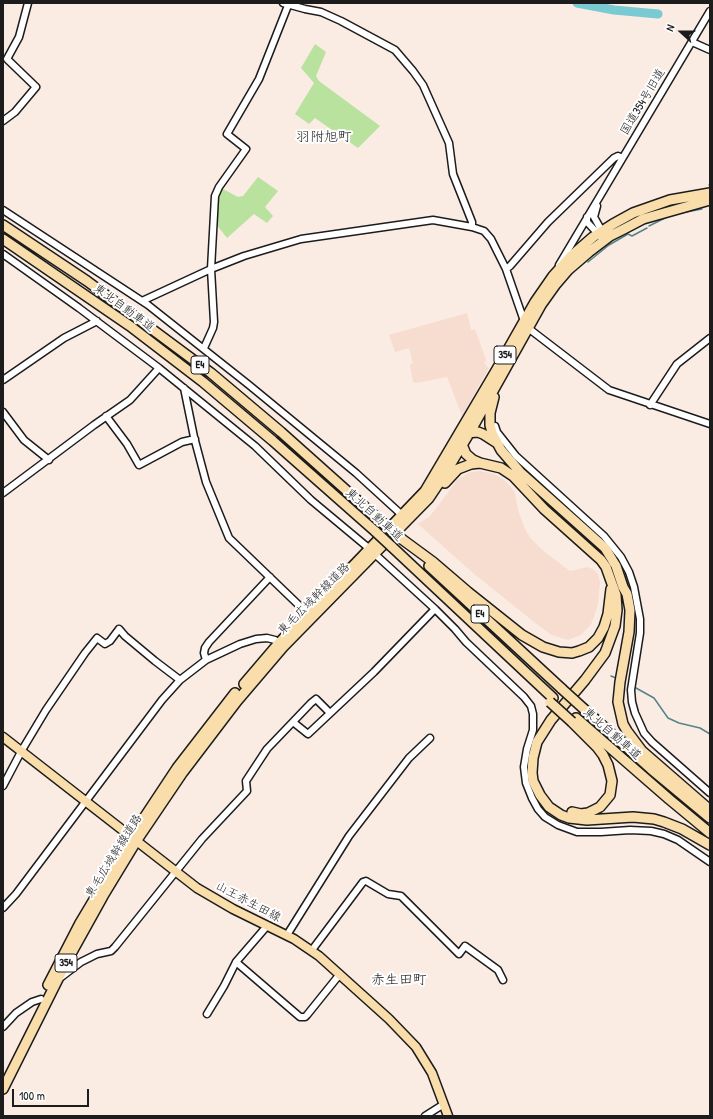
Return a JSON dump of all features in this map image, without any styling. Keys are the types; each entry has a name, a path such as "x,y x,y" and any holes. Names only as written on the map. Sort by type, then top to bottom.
{"highway":[{"name":"東毛広域幹線道路","path":"281,645 307,613 418,511 435,490 462,446 503,373 535,302 553,276 570,257 629,216 656,204 690,195 710,193"},
{"name":"東毛広域幹線道路","path":"3,1076 80,923 177,768 232,697 372,552 402,515 425,490 526,324 561,278 582,258 602,235 624,229 644,219 710,200"},
{"name":"東北自動車道","path":"3,225 87,281 211,373 287,437 399,537 584,709 651,769 710,818"},
{"name":"東北自動車道","path":"3,239 118,318 203,382 297,461 376,532 574,720 710,832"},
{"path":"503,373 490,413 490,425 497,443 506,458 520,472 605,548 616,566 627,594 630,617 629,632 618,702 623,724 632,739 642,751 710,810"},
{"path":"497,443 484,434 470,432 459,434 462,446 469,456 480,463 501,468 513,476 544,509 601,560 606,567 617,602 615,626 605,653 596,667 556,714 541,735 533,758 532,773 536,788 544,802 549,807 569,818 587,820 633,817 654,819 679,827 710,845"},
{"path":"418,511 429,505 436,498 448,478 458,469 471,464 480,463"},
{"path":"399,537 433,562 522,635 535,644 559,652 572,653 579,651 589,647 598,638 604,627 608,614 611,583"},
{"path":"574,720 603,755 611,773 612,781 610,795 600,808 588,813 574,813 566,811 553,803 543,790 538,774 538,758 544,742 554,724 597,674 609,656 620,625 623,587"},
{"name":"東毛広域幹線道路","path":"3,1089 58,979 134,838"}],"main road":[{"name":"山王赤生田線","path":"3,736 197,888 233,909 287,935 312,950 399,1029 416,1047 432,1074 448,1116"}],"street":[{"path":"3,121 15,112 36,87 7,58 19,37 28,3"},
{"path":"204,348 213,328 214,322 210,269 216,196 219,187 246,148 227,134 259,78 287,4 321,12 341,21 395,50 413,71 423,85 448,138 453,174 472,222 472,226"},
{"name":"国道354号旧道","path":"553,276 710,11"},
{"path":"692,42 710,50"},
{"path":"506,269 548,222 614,158 618,156 622,158"},
{"name":"国道354号旧道","path":"602,235 594,219 594,213 607,184"},
{"path":"3,210 142,301 204,348 356,473 402,515"},
{"path":"588,216 587,222 602,235"},
{"path":"142,301 210,269 280,244 323,235 432,220 472,226 480,229 489,236 506,269 526,324 608,390 710,424"},
{"path":"3,254 97,321 159,368 255,446 311,500 372,552 435,609 466,642 524,697 531,706 533,714 533,730 527,749 524,767 526,783 538,809 545,817 558,825 577,832 630,830 651,831 664,834 678,840 710,862"},
{"path":"3,380 64,338 97,321"},
{"path":"650,405 677,364 710,338"},
{"path":"3,493 106,416 130,400 159,368"},
{"path":"184,388 206,482 229,538 307,613"},
{"path":"3,412 24,440 49,460"},
{"path":"106,416 127,444 139,465 182,442 195,439"},
{"path":"494,426 516,456 604,536 621,558 629,572 634,587 640,619 640,633 631,690 635,713 644,733 710,793"},
{"path":"206,660 204,653 209,642 270,577"},
{"path":"293,722 308,734 374,672 435,609"},
{"path":"3,786 46,710 96,638 105,644 110,641 119,629 125,636 180,680"},
{"path":"3,908 16,894 162,700 180,680 206,660 256,639 267,638 281,645"},
{"path":"58,979 82,962 97,954 111,951 202,839 247,791 246,781 267,749 311,702 316,699 330,713"},
{"path":"287,935 349,836 409,758 430,738"},
{"path":"312,950 363,882 366,881 388,894 401,896 459,954 464,946 498,970 503,980"},
{"path":"207,1014 224,986 236,962 267,926"},
{"path":"236,962 300,1017 306,1017 308,1015 340,974"},
{"path":"3,1027 16,1013 32,1002 41,999"},
{"path":"425,1116 444,1104"}],"shaded area":[{"path":"467,313 471,330 475,329 486,360 484,363 489,368 462,416 447,377 416,383 413,382 410,364 413,363 409,348 395,352 389,335"},
{"path":"480,471 494,474 503,479 510,486 515,493 518,510 525,529 531,539 546,553 570,571 588,567 598,574 600,582 598,603 595,614 591,624 581,635 568,640 552,635 473,573 418,524 429,517 457,480 470,472"}],"green space":[{"path":"315,44 326,52 316,76 319,81 380,126 358,148 315,118 309,124 295,114 314,83 301,68"},
{"path":"258,177 278,191 265,207 273,216 267,223 254,214 227,238 216,224 218,196 221,188 238,197 243,196"}],"waterway":[{"path":"577,3 614,10 658,14"},
{"path":"681,213 702,209"},
{"path":"649,226 667,217"},
{"path":"588,262 609,245 628,234 632,236 647,228"},
{"path":"611,676 616,678"},
{"path":"636,688 654,698 668,718 679,723 700,728 710,734"}],"district":[{"name":"羽附旭町","path":"324,137"},
{"name":"赤生田町","path":"399,980"}]}
